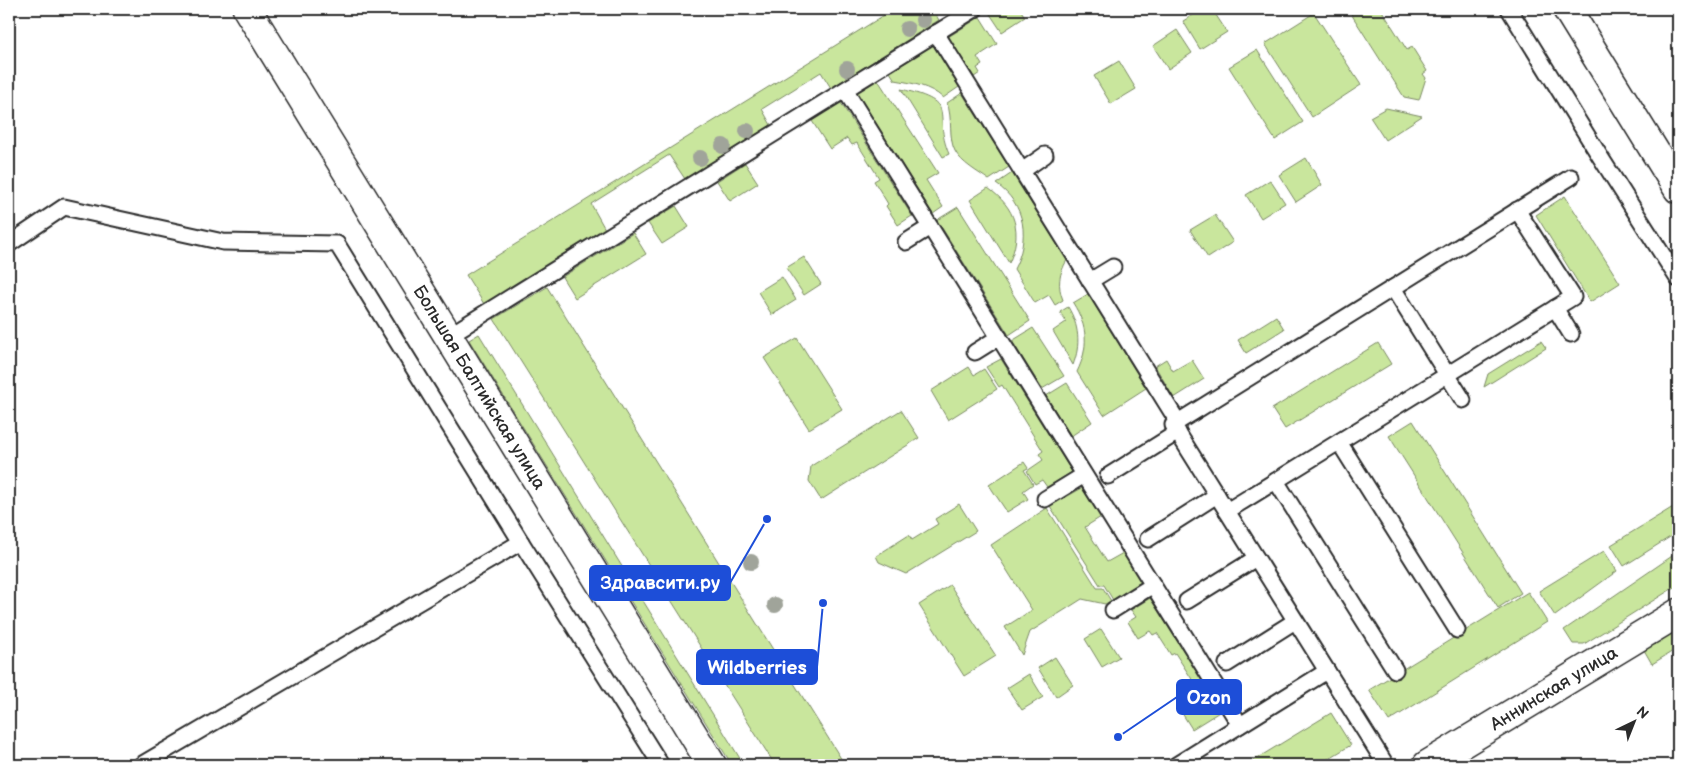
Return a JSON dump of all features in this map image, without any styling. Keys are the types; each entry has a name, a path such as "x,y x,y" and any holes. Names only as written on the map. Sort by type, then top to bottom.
{"street":[{"name":"Большая Балтийская улица","path":"247,9 712,765"},
{"path":"1567,9 1678,189"},
{"name":"Аннинская улица","path":"1427,765 1678,613"}],"lane":[{"path":"448,336 975,9"},
{"path":"1509,9 1678,279"},
{"path":"936,33 1090,281 1217,495 1386,765"},
{"path":"845,90 1240,725"},
{"path":"1022,171 1045,155"},
{"path":"1108,476 1178,427 1393,288 1571,177"},
{"path":"9,244 64,207 223,242 337,244 661,765"},
{"path":"1228,511 1572,297 1517,210"},
{"path":"906,242 930,227"},
{"path":"1090,281 1113,267"},
{"path":"1393,288 1463,400"},
{"path":"1554,308 1571,334"},
{"path":"975,352 999,337"},
{"path":"1339,442 1457,630"},
{"path":"1045,499 1084,475"},
{"path":"1276,481 1395,670"},
{"path":"1148,539 1217,495"},
{"path":"141,765 521,542"},
{"path":"1187,601 1256,558"},
{"path":"1114,610 1153,585"},
{"path":"1227,664 1295,621"},
{"path":"1176,765 1327,671"}],"green space":[{"path":"894,9 932,9 939,20 831,88 821,72 762,109 771,125 685,179 669,155 591,204 605,229 484,304 466,275"},
{"path":"992,9 1020,9 1025,17 1002,32 988,11"},
{"path":"1203,9 1212,9 1227,32 1200,49 1183,21"},
{"path":"1348,9 1381,9 1407,50 1412,47 1427,71 1423,74 1426,78 1419,100 1404,97"},
{"path":"1314,13 1361,85 1312,117 1265,44"},
{"path":"980,17 997,44 977,57 982,65 977,68 980,73 974,77 948,37"},
{"path":"1177,30 1192,53 1168,69 1153,46"},
{"path":"933,45 959,87 943,98 927,88 895,80 890,72"},
{"path":"1257,50 1303,122 1275,140 1229,67"},
{"path":"1119,61 1136,89 1111,104 1094,76"},
{"path":"878,80 938,173 926,180 943,207 933,214 857,93"},
{"path":"901,89 920,94 938,105 941,111 944,140 949,154 943,157"},
{"path":"962,93 1009,167 989,180 961,159 953,146 947,103"},
{"path":"841,103 912,216 898,225 874,181 879,178 857,143 852,145 847,138 830,149 812,121"},
{"path":"1386,108 1422,116 1385,140 1370,117"},
{"path":"1306,158 1322,185 1296,202 1279,175"},
{"path":"745,163 758,183 730,201 717,181"},
{"path":"1012,173 1067,260 1060,280 1063,300 1055,305 1049,295 1035,303 1014,269 1022,246 1022,223 1014,202 996,184"},
{"path":"1270,180 1285,203 1261,218 1246,195"},
{"path":"988,188 1005,204 1011,212 1014,221 1016,241 1009,263 970,200"},
{"path":"1565,196 1620,283 1590,302 1536,215"},
{"path":"676,206 689,227 662,244 648,223"},
{"path":"958,207 1030,321 1009,335 937,220"},
{"path":"1215,215 1233,242 1208,258 1190,230"},
{"path":"633,233 646,254 575,298 562,277"},
{"path":"804,257 821,284 804,295 786,268"},
{"path":"782,277 796,300 772,315 758,292"},
{"path":"547,287 845,765 775,765 494,319"},
{"path":"1088,294 1146,388 1104,415 1077,372 1084,354 1085,337 1082,320 1073,303"},
{"path":"1068,307 1075,321 1078,335 1076,358 1073,365 1053,331 1066,322 1060,312"},
{"path":"1276,316 1284,329 1246,353 1238,340"},
{"path":"1033,328 1064,376 1042,389 1012,341"},
{"path":"479,334 744,765 732,765 469,340"},
{"path":"797,338 842,409 809,429 764,358"},
{"path":"1541,341 1546,348 1484,387 1488,374"},
{"path":"1378,343 1391,364 1285,429 1272,409"},
{"path":"1001,359 1072,472 1047,487 1042,480 1035,484 1027,471 1043,460 1039,454 1043,451 1002,385 999,387 986,367"},
{"path":"1166,359 1173,371 1192,360 1204,379 1174,398 1155,366"},
{"path":"969,367 974,375 984,369 997,389 948,420 931,391"},
{"path":"1067,383 1092,422 1071,436 1046,396"},
{"path":"901,410 919,438 821,500 809,481 811,466"},
{"path":"1413,421 1521,593 1498,608 1389,436"},
{"path":"1024,462 1028,468 1024,470 1033,484 1023,491 1028,499 1007,512 989,485"},
{"path":"1082,488 1101,517 1085,527 1107,562 1123,553 1141,582 1113,600 1104,585 1100,585 1050,506"},
{"path":"959,504 976,531 906,574 879,562 876,556 909,535 912,540 938,524 935,519"},
{"path":"1678,504 1678,532 1624,566 1611,545"},
{"path":"1047,508 1097,588 1103,588 1111,601 1105,604 1082,599 1030,632 1022,655 1005,627 1032,610 991,545"},
{"path":"1604,551 1617,571 1555,616 1539,591"},
{"path":"1678,552 1678,585 1584,644 1573,644 1564,630"},
{"path":"950,585 996,656 964,676 919,605"},
{"path":"1528,592 1547,622 1389,721 1369,690"},
{"path":"1150,598 1221,711 1192,729 1180,710 1197,699 1192,691 1197,687 1175,653 1171,655 1157,633 1153,635 1150,631 1138,638 1128,622 1136,617 1131,610"},
{"path":"1678,624 1678,648 1652,664 1644,650 1647,644"},
{"path":"1101,629 1119,657 1102,667 1085,639"},
{"path":"1055,657 1073,685 1056,697 1038,668"},
{"path":"1029,674 1043,697 1022,710 1007,688"},
{"path":"1331,713 1351,745 1318,765 1246,765"}],"place":[{"name":"Здравсити.ру","path":"767,519"},
{"name":"Wildberries","path":"823,603"},
{"name":"Ozon","path":"1118,737"}]}
